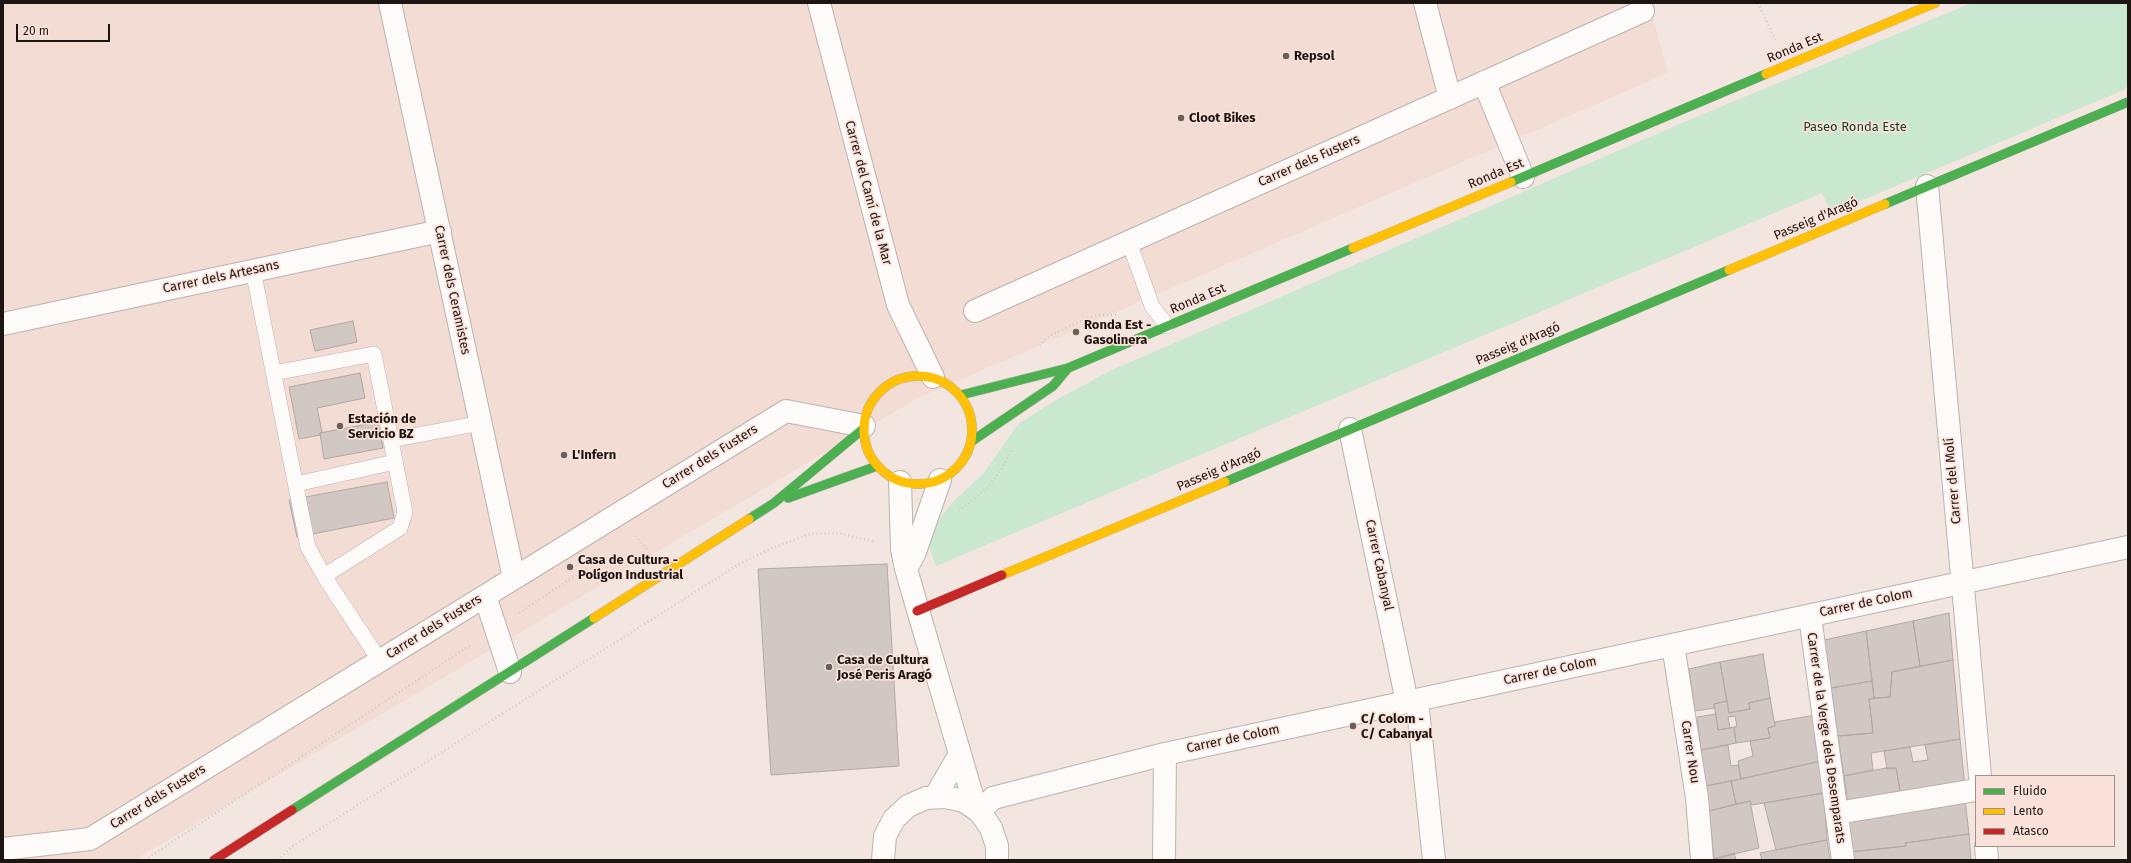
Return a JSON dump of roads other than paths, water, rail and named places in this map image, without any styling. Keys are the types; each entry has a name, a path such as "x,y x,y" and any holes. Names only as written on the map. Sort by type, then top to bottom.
{"main road":[{"name":"Ronda Est","path":"960,395 1068,368 1935,3"},
{"name":"Passeig d'Aragó","path":"917,611 2128,102"},
{"name":"Ronda Est","path":"972,441 1053,386 1068,368"},
{"path":"903,377 934,377 960,395 971,416 972,441 960,464 940,480 921,485 900,482 877,466 866,449 863,427 873,397 903,377"},
{"path":"214,860 774,503 863,427"},
{"path":"774,503 877,466"}],"street":[{"name":"Carrer dels Ceramistes","path":"390,3 514,578"},
{"name":"Carrer del Camí de la Mar","path":"818,3 898,305 934,377"},
{"path":"1424,3 1450,98"},
{"name":"Carrer dels Fusters","path":"975,311 1643,11"},
{"path":"1484,82 1523,177"},
{"name":"Carrer del Molí","path":"1927,186 1980,775"},
{"name":"Carrer dels Artesans","path":"3,324 440,231"},
{"name":"Carrer dels Fusters","path":"3,849 90,838 786,411 863,427"},
{"name":"Carrer Cabanyal","path":"1350,429 1412,701 1434,860"},
{"path":"906,569 915,552 940,480"},
{"path":"900,482 902,549 906,569 917,611 978,812"},
{"name":"Carrer de Colom","path":"978,812 993,798 1165,754 2128,547"},
{"path":"485,596 510,672"},
{"name":"Carrer de la Verge dels Desemparats","path":"1810,616 1843,860"},
{"name":"Carrer Nou","path":"1672,645 1697,798 1702,860"},
{"path":"935,797 960,754"},
{"path":"1164,860 1165,754"},
{"path":"1836,813 1975,790"},
{"path":"883,860 884,836 894,819 908,806 926,798 945,797 964,801 978,812 991,828 997,846 997,860"},
{"path":"1986,847 1987,860"}],"lane":[{"path":"1129,242 1152,306 1167,326"},
{"path":"253,270 308,547 324,576 380,660"},
{"path":"274,373 374,354 405,512 400,528 324,576"},
{"path":"391,440 481,423"},
{"path":"296,484 395,462"}],"place":[{"name":"Repsol","path":"1286,56"},
{"name":"Cloot Bikes","path":"1181,118"},
{"name":"Ronda Est - Gasolinera","path":"1076,332"},
{"name":"Estación de Servicio BZ","path":"340,426"},
{"name":"L'Infern","path":"564,455"},
{"name":"Casa de Cultura - Polígon Industrial","path":"570,567"},
{"name":"Casa de Cultura José Peris Aragó","path":"829,667"},
{"name":"C/ Colom - C/ Cabanyal","path":"1353,726"}],"park label":[{"name":"Paseo Ronda Este","path":"1855,127"}]}
